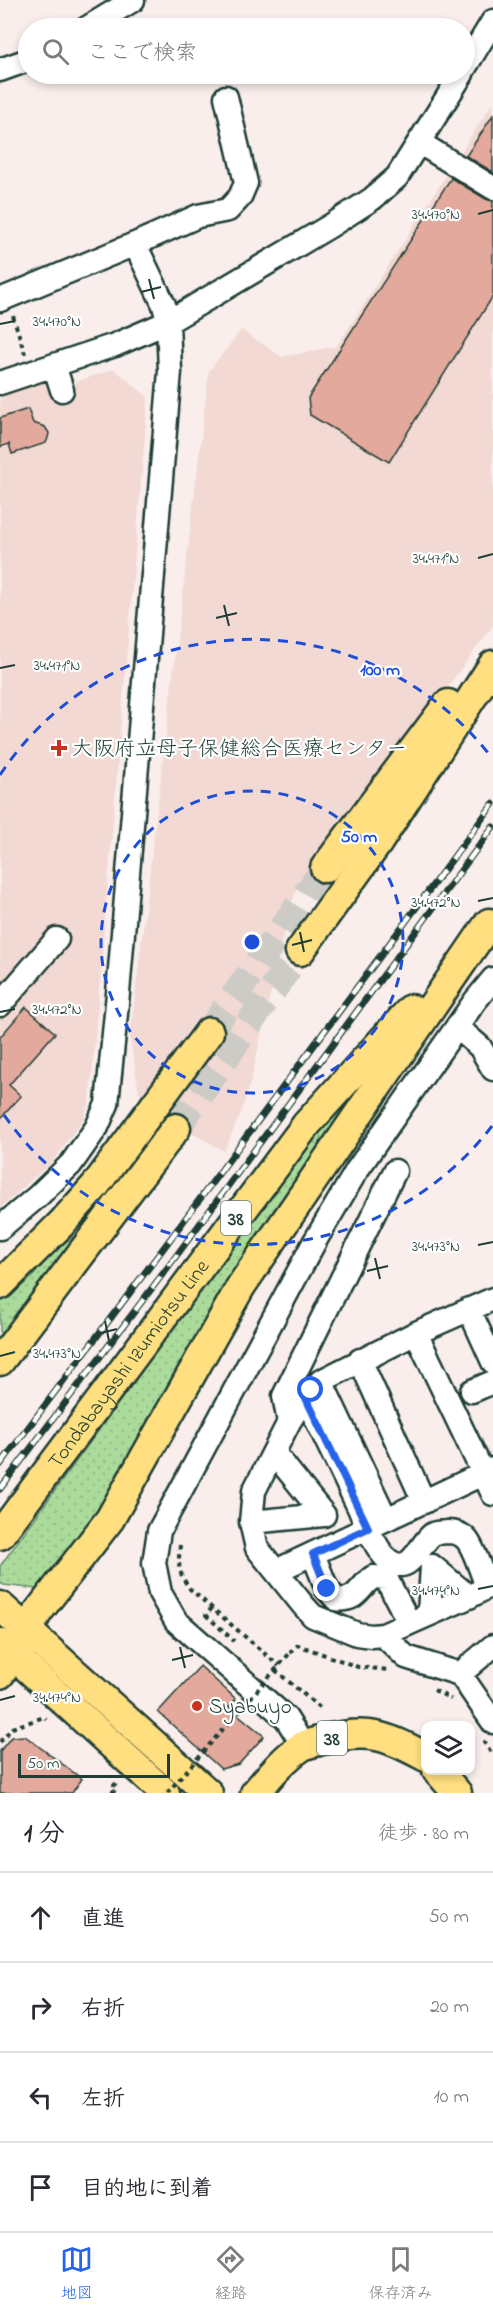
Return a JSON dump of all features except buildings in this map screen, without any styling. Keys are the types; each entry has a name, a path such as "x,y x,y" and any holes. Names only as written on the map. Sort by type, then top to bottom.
{"main road":[{"path":"325,868 430,727 493,649"},
{"path":"300,951 379,841 493,665"},
{"path":"166,1793 5,1657 110,1519 241,1286 491,920"},
{"name":"Tondabayashi Izumiotsu Line","path":"0,1535 306,1125 491,920"},
{"path":"0,1285 62,1223 95,1186 209,1032"},
{"path":"0,1361 176,1128"},
{"path":"0,1606 208,1793"},
{"name":"38","path":"255,1793 282,1763 303,1745 335,1737 365,1734 392,1739 421,1754"},
{"path":"441,1775 457,1793"}],"street":[{"path":"103,18 133,0"},
{"path":"475,52 493,21"},
{"path":"0,70 18,64"},
{"path":"0,383 115,345 168,322 372,199 397,177 456,84"},
{"path":"3,299 198,216 228,210 240,197 246,183 222,109"},
{"path":"420,143 493,188"},
{"path":"0,1228 71,1164 96,1126 107,1104 170,371 168,322 161,294 135,244"},
{"path":"54,365 62,390"},
{"path":"0,1005 57,939"},
{"path":"303,1745 286,1718 176,1621 160,1593 154,1563 159,1531 315,1241 357,1170 493,979"},
{"path":"458,1028 480,1047 492,1067"},
{"path":"289,1422 284,1396 395,1171"},
{"path":"38,1196 62,1223"},
{"path":"483,1589 383,1635 357,1634 313,1616 257,1548 251,1522 254,1491 289,1422 313,1389 360,1360 493,1299"},
{"path":"469,1309 493,1362"},
{"path":"416,1333 488,1471 493,1494"},
{"path":"360,1360 424,1502"},
{"path":"472,1391 493,1382"},
{"path":"313,1389 317,1445 377,1524"},
{"path":"313,1389 373,1470 381,1552 389,1562 401,1564 411,1561 420,1552 424,1542 435,1533 460,1534 468,1540 483,1589"},
{"path":"251,1522 324,1515 274,1453"},
{"path":"276,1571 488,1471"},
{"path":"313,1554 327,1589 336,1599 347,1601 354,1597 361,1587 373,1577 386,1578 419,1619"},
{"path":"419,1619 432,1566 483,1589"},
{"path":"383,1635 406,1657 460,1674 486,1729"},
{"path":"460,1674 493,1646"}],"path":[{"path":"3,299 26,357"},
{"path":"181,1542 178,1561 181,1576 190,1589 279,1666"},
{"path":"166,1793 298,1645 358,1667 393,1671"},
{"path":"275,1670 320,1708"},
{"path":"431,1688 450,1698 457,1707"},
{"path":"0,1742 12,1728 44,1718"},
{"path":"486,1729 493,1755"},
{"path":"115,1793 111,1789 117,1782"}],"shaded area":[{"path":"493,102 493,626 298,886 289,910 251,1080 241,1113 224,1151 166,1118 220,1041 195,1022 140,1099 130,1038 209,371 241,330 282,357 337,346"},
{"name":"大阪府立母子保健総合医療センター","path":"114,369 148,397 90,1100 85,1116 54,1160 0,1208 0,396 69,374 72,383"}],"green space":[{"path":"345,1096 362,1100 302,1171 223,1294 97,1524 44,1590 0,1583 0,1566 293,1163"},
{"path":"80,1232 87,1234 0,1347 0,1303 31,1278 56,1249"}],"tunnel":[{"path":"209,1032 325,868"},
{"path":"176,1128 300,951"}],"railway":[{"path":"0,1465 493,804"},
{"path":"0,1489 168,1267 493,827"}],"place":[{"name":"大阪府立母子保健総合医療センター","path":"59,748"},
{"name":"Syabuyo","path":"197,1706"}],"route":[{"path":"311,1390 305,1396 368,1528 313,1554 327,1589"}]}
